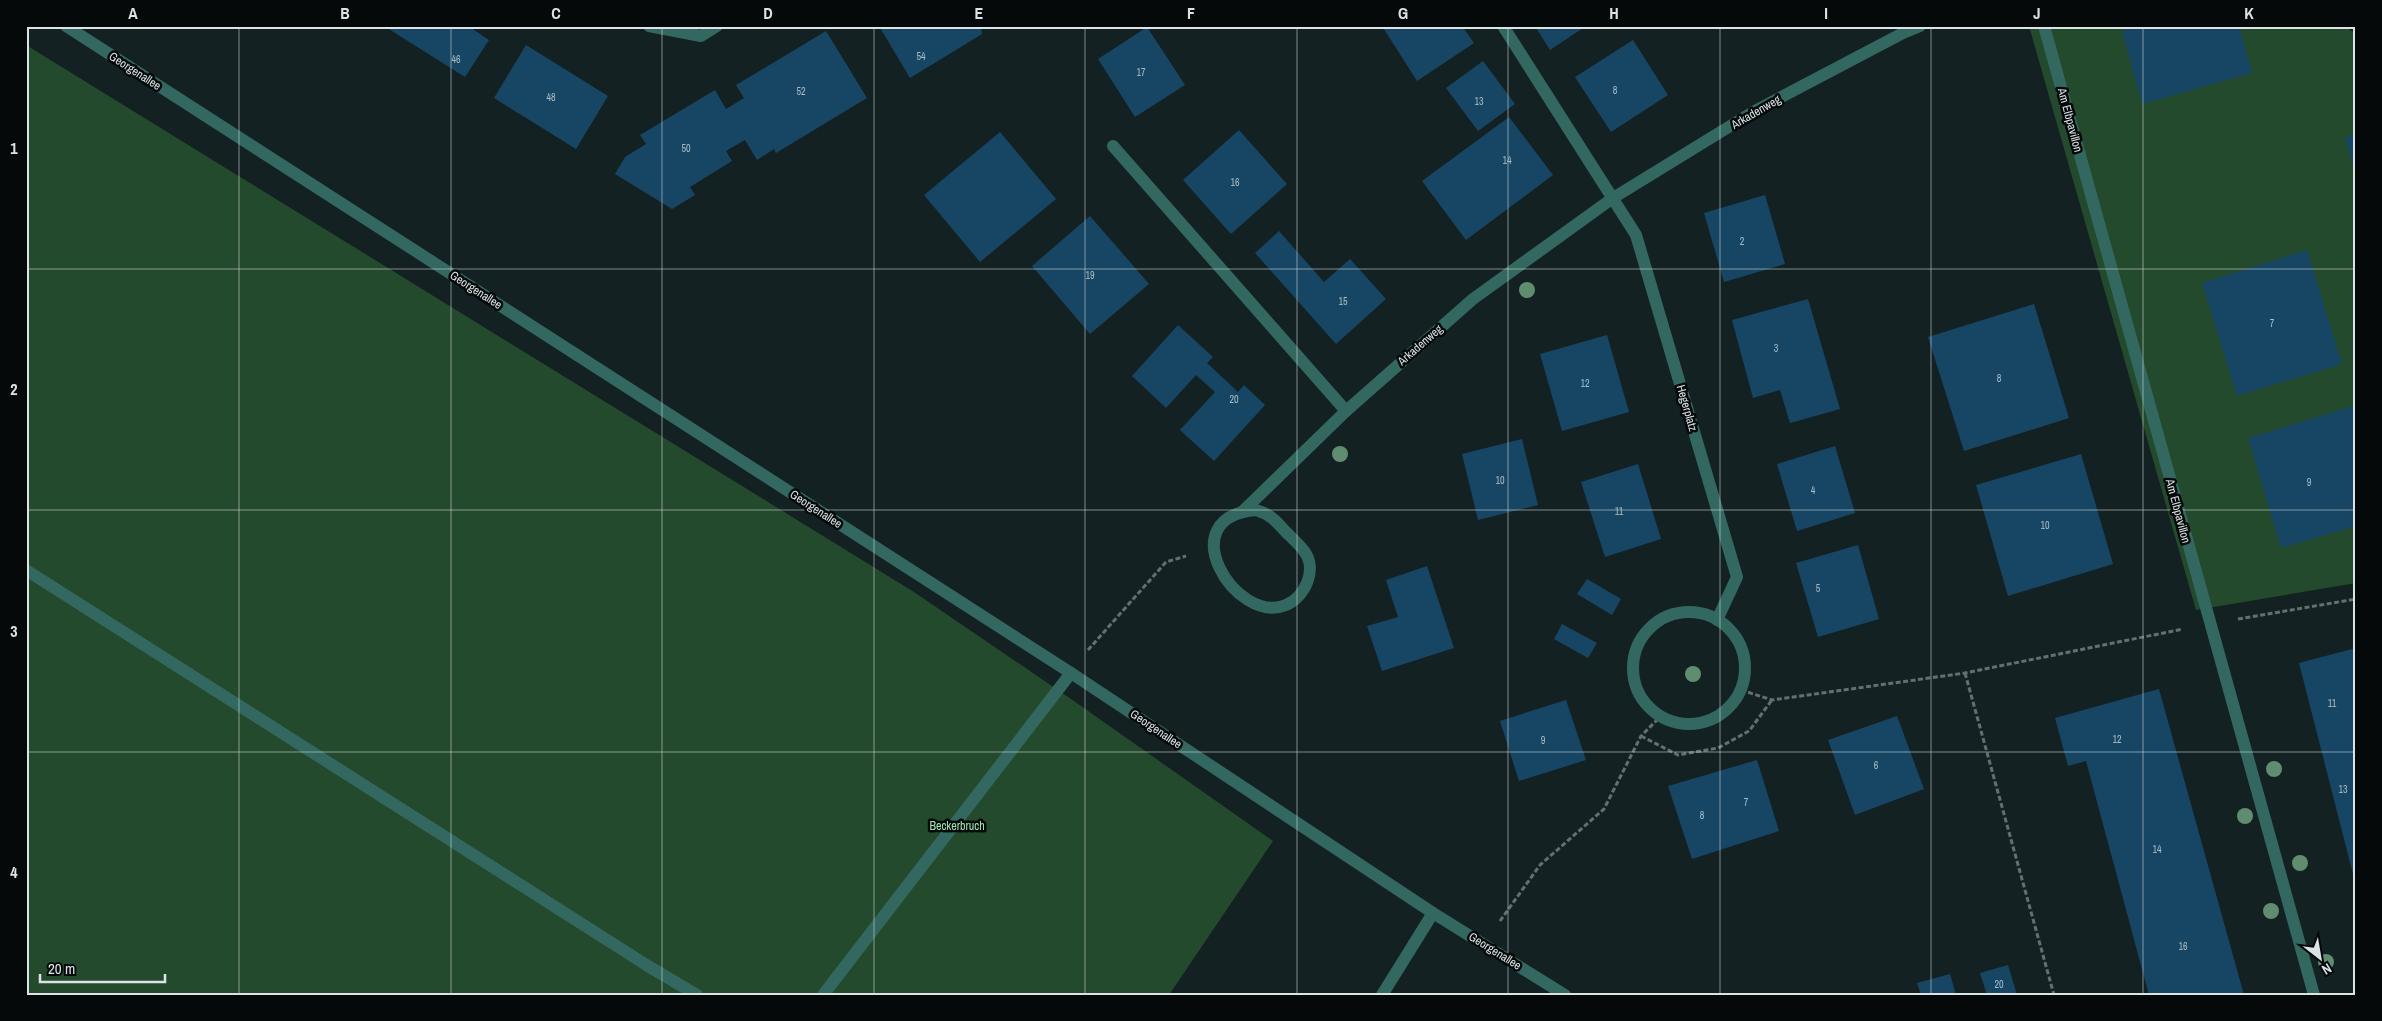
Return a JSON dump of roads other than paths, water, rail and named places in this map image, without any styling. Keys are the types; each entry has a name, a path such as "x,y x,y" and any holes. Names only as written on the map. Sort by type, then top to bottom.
{"street":[{"name":"Georgenallee","path":"66,26 1071,673 1433,913 1564,995"},
{"path":"649,26 701,36 717,26"},
{"path":"1503,26 1613,198"},
{"name":"Arkadenweg","path":"1243,511 1256,510 1268,513 1305,552 1309,564 1309,577 1304,589 1296,599 1285,606 1273,608 1260,606 1240,595 1220,571 1215,560 1213,548 1216,535 1222,524 1232,516 1243,511 1346,411 1473,299 1613,198 1753,112 1901,30 1920,26"},
{"name":"Am Elbpavillon","path":"2044,26 2209,624 2314,995"},
{"path":"1113,146 1346,411"},
{"name":"Hegerplatz","path":"1613,198 1636,235 1737,577 1717,620"},
{"path":"26,570 648,966 698,995"},
{"path":"1689,612 1707,615 1717,620 1735,635 1743,652 1746,671 1742,690 1731,706 1716,718 1697,725 1678,724 1660,717 1645,704 1636,687 1632,669 1634,652 1643,635 1655,623 1672,615 1689,612"},
{"path":"823,995 1071,673"},
{"path":"1382,995 1433,913"}],"park label":[{"name":"Beckerbruch","path":"957,826"}]}
